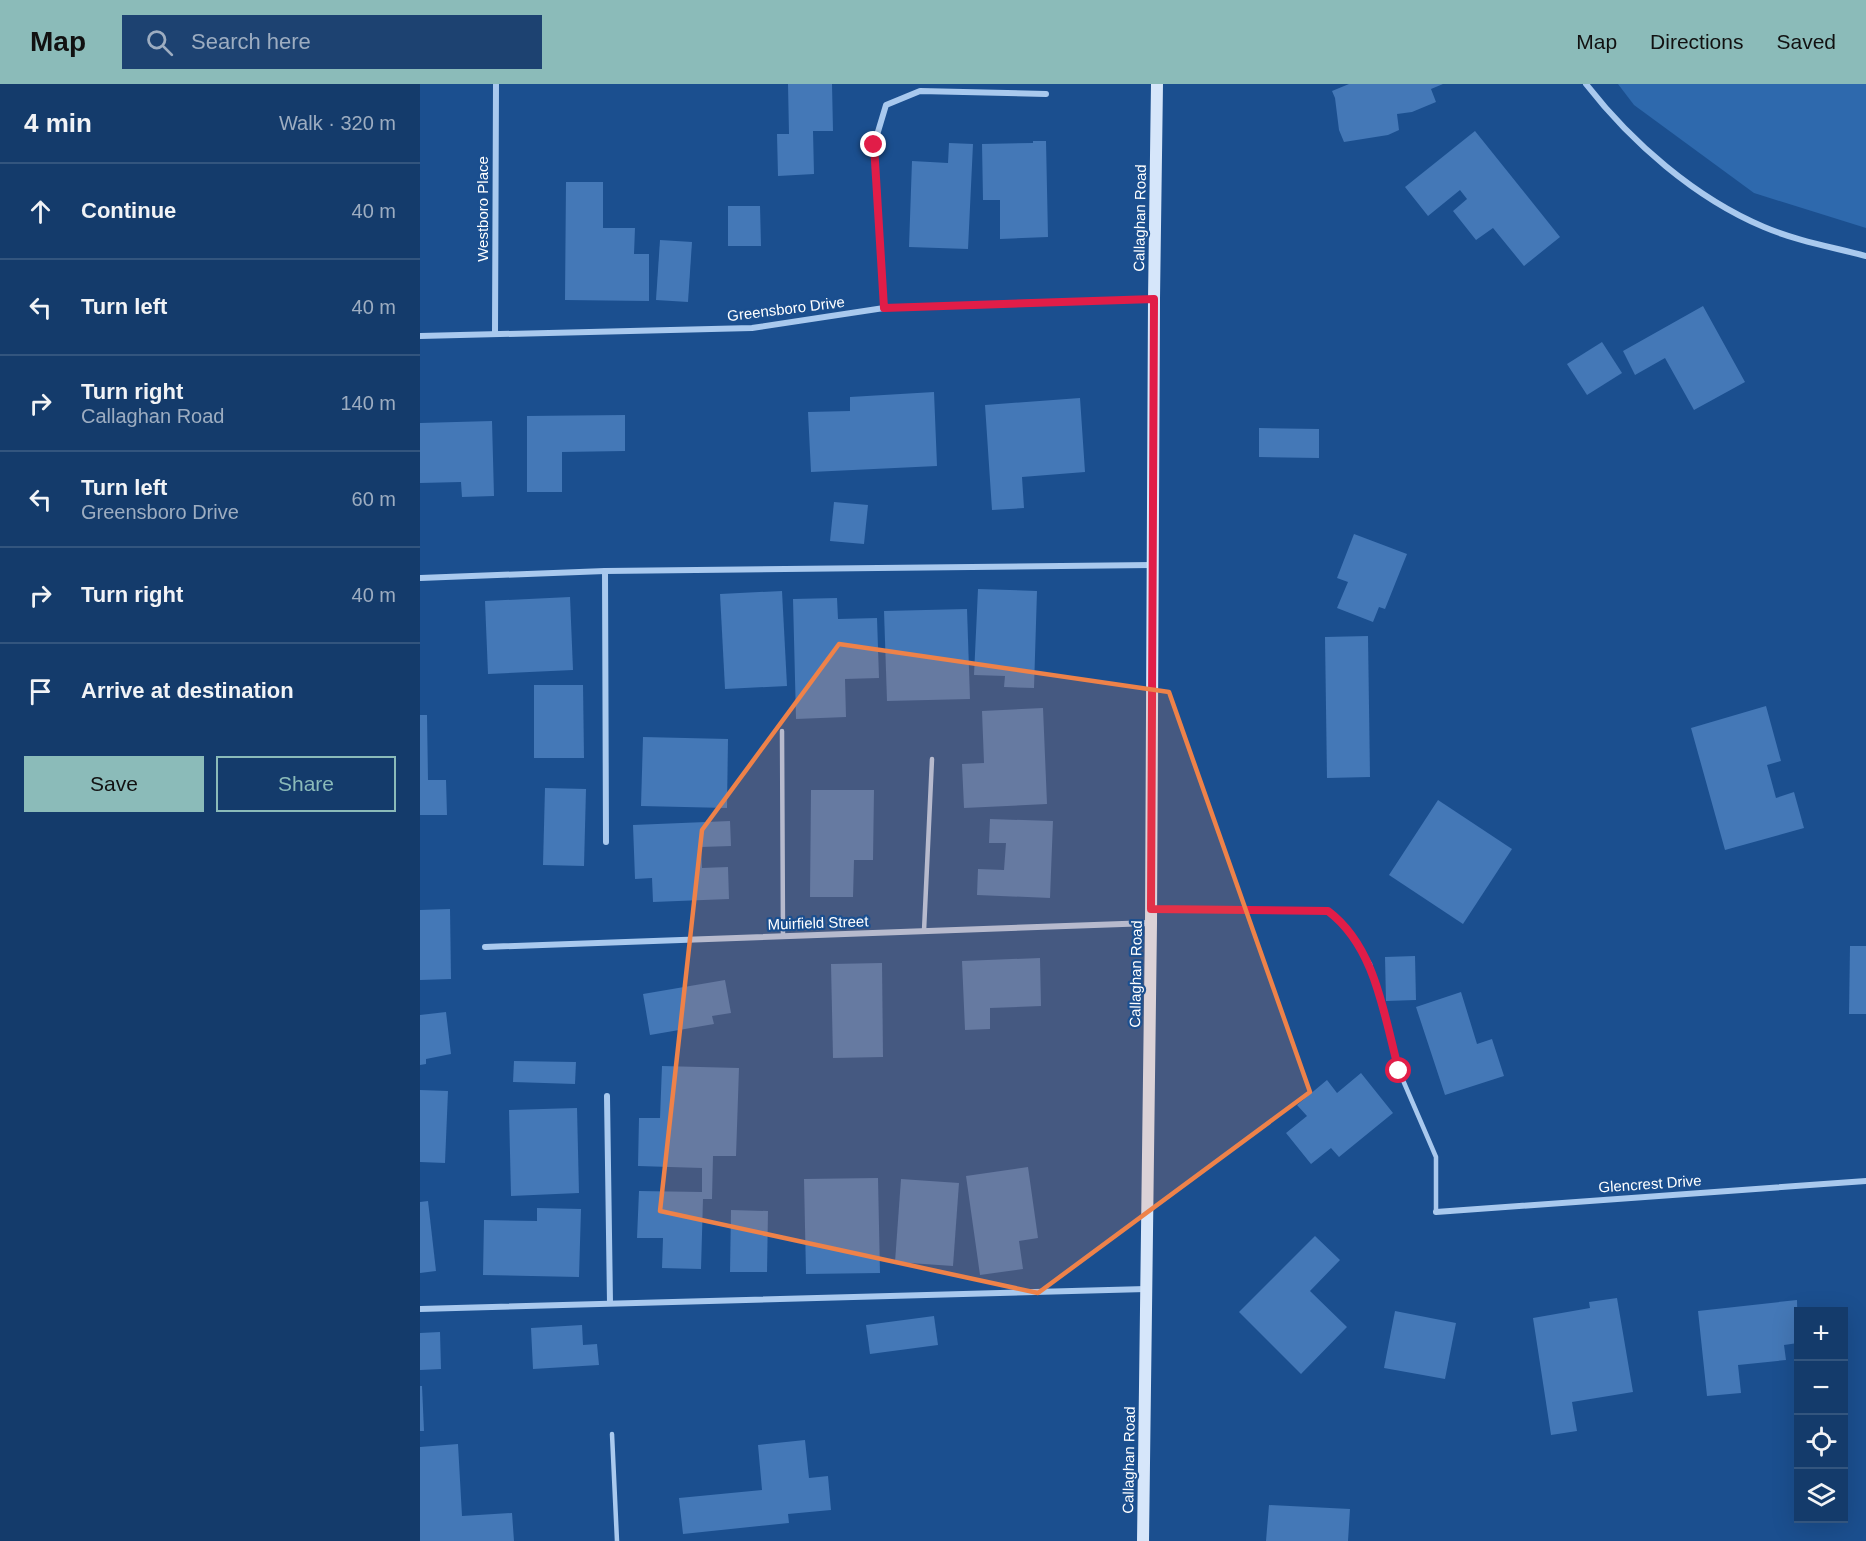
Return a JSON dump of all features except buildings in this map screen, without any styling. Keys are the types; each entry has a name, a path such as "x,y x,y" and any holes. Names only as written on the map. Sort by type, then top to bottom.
{"main road":[{"name":"Callaghan Road","path":"1143,1541 1151,923 1157,84"}],"street":[{"name":"Westboro Place","path":"495,84 495,334"},
{"path":"1586,84 1601,104 1637,141 1675,174 1718,202 1763,226 1799,239 1866,256"},
{"path":"884,308 874,145 886,105 920,91 1046,94"},
{"name":"Greensboro Drive","path":"420,336 752,328 884,308 1154,299"},
{"path":"420,578 605,572 1153,566"},
{"path":"605,572 606,842"},
{"name":"Muirfield Street","path":"485,947 1151,923"},
{"path":"607,1096 610,1303"},
{"name":"Glencrest Drive","path":"1436,1212 1866,1180"},
{"path":"420,1309 1147,1289"}],"lane":[{"path":"782,731 783,936"},
{"path":"924,932 932,759"},
{"path":"1151,909 1328,911 1341,921 1370,964 1399,1071 1436,1157 1436,1212"},
{"path":"612,1434 617,1541"}],"highlighted area":[{"path":"839,644 1169,692 1310,1092 1038,1293 660,1211 702,830"}],"shaded area":[{"path":"1618,84 1866,84 1866,228 1754,193 1634,105"}],"route":[{"path":"874,145 884,308 1154,299 1151,909 1328,911 1341,921 1370,964 1399,1071"}]}
